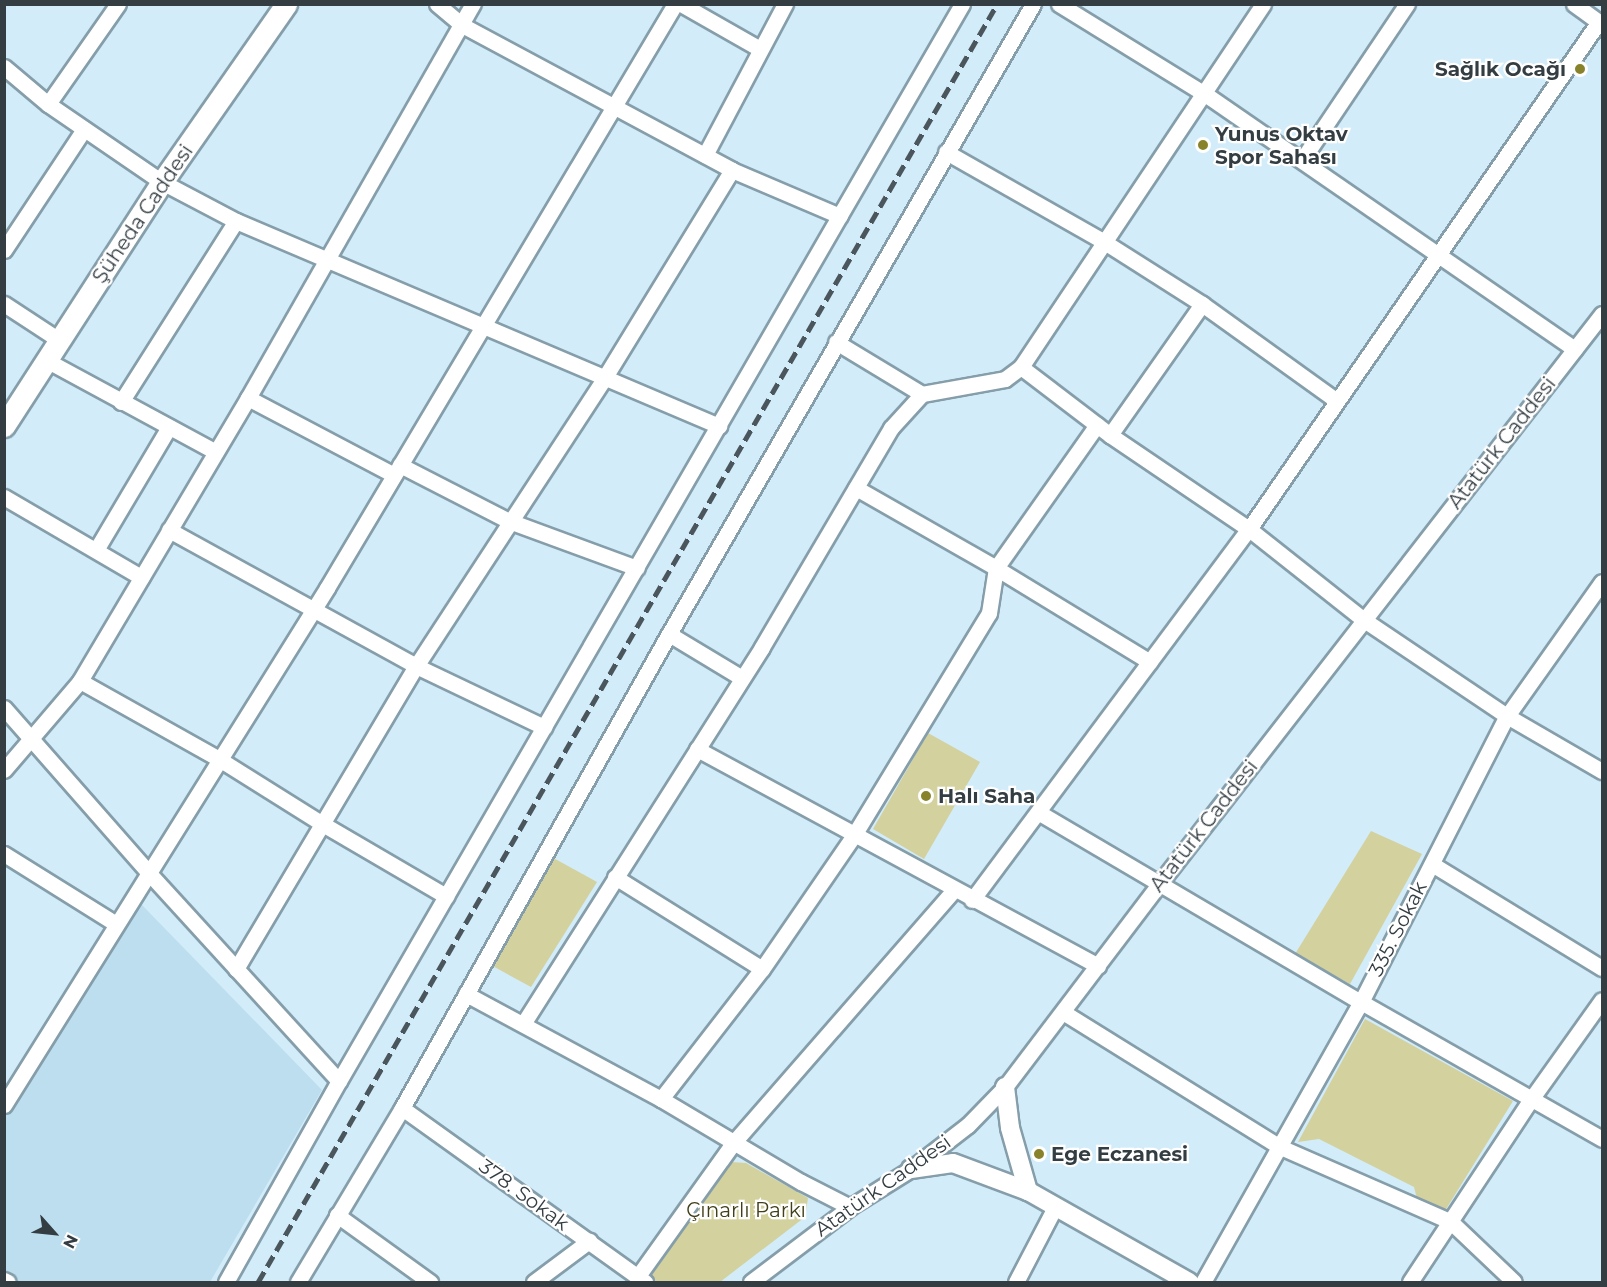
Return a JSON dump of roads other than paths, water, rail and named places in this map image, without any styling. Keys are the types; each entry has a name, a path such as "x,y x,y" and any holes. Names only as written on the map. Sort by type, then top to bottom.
{"main road":[{"name":"Şüheda Caddesi","path":"4,426 162,182 286,4"}],"street":[{"path":"48,104 118,4"},
{"path":"437,4 462,25 732,170 840,216"},
{"path":"4,770 80,681 248,398 473,4"},
{"path":"7,1095 312,611 675,4"},
{"path":"681,4 760,49"},
{"path":"705,155 785,4"},
{"path":"226,1282 339,1081 962,4"},
{"path":"298,1282 402,1108 669,634 1033,4"},
{"path":"1059,4 1205,94 1575,349"},
{"path":"523,1024 742,678 891,428 922,394 1005,379 1021,367 1106,243 1263,4"},
{"path":"1302,160 1407,4"},
{"path":"972,900 1249,529 1600,23 1574,4"},
{"path":"4,66 48,104 162,182 236,220 719,426"},
{"path":"4,250 84,129"},
{"path":"946,152 1106,243 1202,304 1338,401"},
{"path":"236,969 416,666 605,377 732,170"},
{"path":"122,402 236,220"},
{"path":"4,304 59,340"},
{"path":"1110,435 1202,304"},
{"name":"Atatürk Caddesi","path":"751,1282 850,1207 911,1168 968,1125 1005,1087 1159,884 1602,314"},
{"path":"836,342 922,394"},
{"path":"46,360 216,452"},
{"path":"1021,367 1110,435 1249,529 1364,620 1507,716 1602,771"},
{"path":"248,398 509,521 637,567"},
{"path":"661,1099 762,969 854,835 990,613 996,568 1097,425"},
{"path":"96,550 169,428"},
{"path":"856,488 996,568 1150,662"},
{"path":"4,497 141,577"},
{"path":"169,530 312,611 416,666 544,727"},
{"name":"335. Sokak","path":"1203,1282 1361,1002 1507,716 1602,582"},
{"path":"669,634 742,678"},
{"path":"80,681 219,759 321,823 446,896"},
{"path":"4,708 32,737 148,872 339,1081"},
{"path":"697,750 1098,966"},
{"path":"1038,812 1361,1002 1602,1139"},
{"path":"4,854 116,924"},
{"path":"1432,864 1602,968"},
{"path":"615,877 762,969"},
{"path":"641,1279 734,1142 954,890"},
{"path":"466,994 661,1099 850,1207"},
{"path":"1410,1282 1532,1098 1602,1000"},
{"path":"1063,1012 1278,1146 1450,1221 1514,1282"},
{"path":"1005,1087 1010,1128 1028,1191"},
{"name":"378. Sokak","path":"402,1108 641,1279"},
{"path":"911,1168 953,1163 1028,1191 1189,1282"},
{"path":"1016,1282 1055,1207"},
{"path":"337,1215 430,1282"},
{"path":"534,1282 589,1241"}],"railway":[{"path":"258,1282 997,4"}],"place":[{"name":"Sağlık Ocağı","path":"1580,69"},
{"name":"Yunus Oktav Spor Sahası","path":"1203,145"},
{"name":"Halı Saha","path":"926,796"},
{"name":"Ege Eczanesi","path":"1039,1154"}],"park label":[{"name":"Çınarlı Parkı","path":"746,1210"}]}
